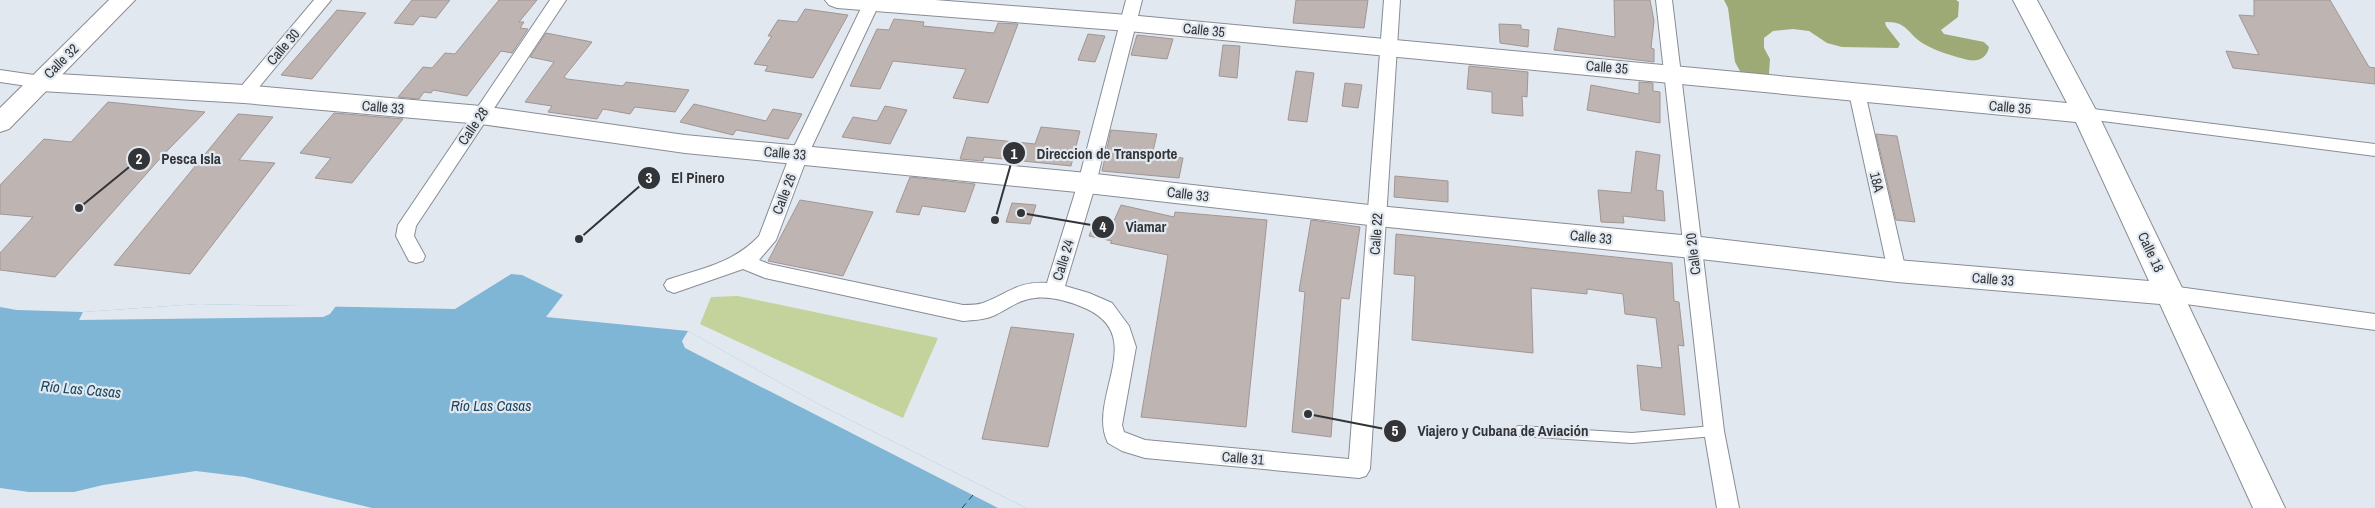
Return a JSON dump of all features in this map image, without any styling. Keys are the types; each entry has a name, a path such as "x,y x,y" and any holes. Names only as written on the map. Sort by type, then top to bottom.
{"street":[{"name":"Calle 32","path":"0,123 123,0"},
{"name":"Calle 30","path":"244,94 323,0"},
{"name":"Calle 28","path":"416,256 405,236 407,225 558,0"},
{"name":"Calle 35","path":"837,0 1131,11 1388,48 1672,73 1857,93 2085,114 2375,150"},
{"name":"Calle 22","path":"1359,469 1392,0"},
{"name":"Calle 20","path":"1664,0 1714,431 1728,508"},
{"name":"Calle 18","path":"2025,0 2085,114 2171,294 2269,508"},
{"name":"Calle 26","path":"674,285 744,260 760,249 767,240 799,155 872,2"},
{"name":"Calle 24","path":"1129,445 1115,437 1112,424 1126,347 1119,326 1105,309 1082,298 1054,291 1087,183 1131,11"},
{"name":"Calle 33","path":"0,76 41,82 244,94 481,115 685,144 1087,183 1378,216 1692,247 1897,271 2171,294 2375,322"},
{"name":"18A","path":"1857,93 1897,271"},
{"path":"744,260 765,271 963,313 985,311 1017,294 1035,290 1054,291"},
{"name":"Calle 31","path":"1129,445 1359,469"}],"lane":[{"path":"1519,431 1632,438 1714,431"}],"green space":[{"path":"1724,0 1956,0 1959,2 1958,17 1941,30 1944,34 1984,42 1989,47 1982,58 1968,60 1929,47 1903,26 1893,22 1885,22 1900,44 1898,48 1842,47 1827,43 1809,31 1793,29 1773,31 1764,38 1764,48 1770,59 1769,74 1760,81 1746,82 1735,62 1728,8"},
{"path":"738,296 938,338 903,418 700,324 711,297"}],"water":[{"name":"Río Las Casas","path":"511,274 522,275 563,295 546,317 688,331 822,406 1026,508 372,508 245,477 196,471 103,485 74,492 29,492 0,488 0,307 17,310 83,312 198,304 455,309"}],"pier":[{"path":"198,304 336,306 330,314 323,317 79,320 83,312"},
{"path":"688,331 822,406 1026,508 998,508 685,348 682,341"}],"building":[{"path":"412,0 450,0 436,18 420,16 413,25 394,23"},
{"path":"499,0 537,0 519,22 524,22 520,28 528,29 512,53 501,51 467,96 433,90 431,93 424,92 419,99 398,97 423,67 432,68 445,53 455,54"},
{"path":"1296,0 1368,0 1364,28 1293,23"},
{"path":"1614,0 1650,0 1654,21 1651,48 1654,49 1654,62 1554,50 1558,28 1615,37"},
{"path":"2254,0 2330,0 2369,67 2375,68 2375,84 2233,68 2226,51 2259,55 2239,15 2254,16"},
{"path":"805,9 848,15 813,78 765,71 768,66 754,64 772,36 768,36 778,20 797,22"},
{"path":"337,10 366,13 312,79 281,75"},
{"path":"894,19 924,22 923,26 994,33 998,23 1018,24 988,103 953,98 966,69 893,61 880,89 850,86 877,29 889,30"},
{"path":"1499,24 1521,25 1521,29 1529,30 1528,47 1500,43"},
{"path":"546,33 592,42 564,77 567,79 623,86 626,82 689,90 675,112 635,107 630,114 603,109 597,119 548,112 552,106 525,102 554,62 530,57"},
{"path":"1088,34 1105,36 1095,62 1078,60"},
{"path":"1137,35 1173,39 1167,59 1131,55"},
{"path":"1223,45 1240,46 1237,78 1219,76"},
{"path":"1469,66 1528,72 1527,97 1522,96 1523,116 1492,113 1492,92 1467,89"},
{"path":"1296,71 1314,73 1307,122 1288,120"},
{"path":"1639,82 1653,83 1653,91 1660,92 1660,123 1587,110 1591,85 1639,94"},
{"path":"1345,83 1362,85 1358,108 1342,106"},
{"path":"108,102 205,112 164,154 55,277 0,270 0,253 33,217 0,214 0,185 44,139 71,142"},
{"path":"694,104 766,121 773,109 802,114 788,139 736,130 733,135 680,122"},
{"path":"885,106 907,110 890,144 842,137 853,117 877,121"},
{"path":"334,113 403,119 352,183 315,178 331,158 300,153"},
{"path":"238,114 273,117 239,160 275,163 190,274 114,265"},
{"path":"1041,127 1080,131 1071,166 984,157 983,161 960,159 967,137 1035,144"},
{"path":"1111,130 1157,134 1152,155 1183,158 1179,178 1102,171"},
{"path":"1876,134 1897,136 1915,222 1896,220"},
{"path":"1636,151 1660,155 1656,190 1663,191 1665,221 1623,216 1624,223 1601,222 1598,190 1631,193"},
{"path":"1395,176 1448,181 1448,202 1394,197"},
{"path":"910,177 975,184 965,212 922,206 919,215 896,212"},
{"path":"800,200 873,212 843,276 768,261"},
{"path":"1012,203 1036,205 1030,224 1006,222"},
{"path":"1121,205 1174,217 1175,212 1267,220 1246,427 1141,417 1168,255 1110,243 1112,241 1089,236 1096,219 1113,223"},
{"path":"1311,220 1360,227 1349,299 1341,298 1331,437 1292,432 1305,292 1299,291"},
{"path":"1396,234 1672,263 1674,301 1679,302 1684,346 1678,345 1685,415 1641,410 1637,365 1662,368 1656,318 1625,314 1623,294 1587,289 1587,294 1531,288 1533,353 1412,340 1415,276 1394,274"},
{"path":"1011,327 1074,334 1048,447 982,439"}],"ferry route":[{"path":"962,508 973,495"}],"place":[{"name":"Pesca Isla","path":"79,208"},
{"name":"Viamar","path":"1021,213"},
{"name":"Direccion de Transporte","path":"995,220"},
{"name":"El Pinero","path":"579,239"},
{"name":"Viajero y Cubana de Aviación","path":"1308,414"}]}
